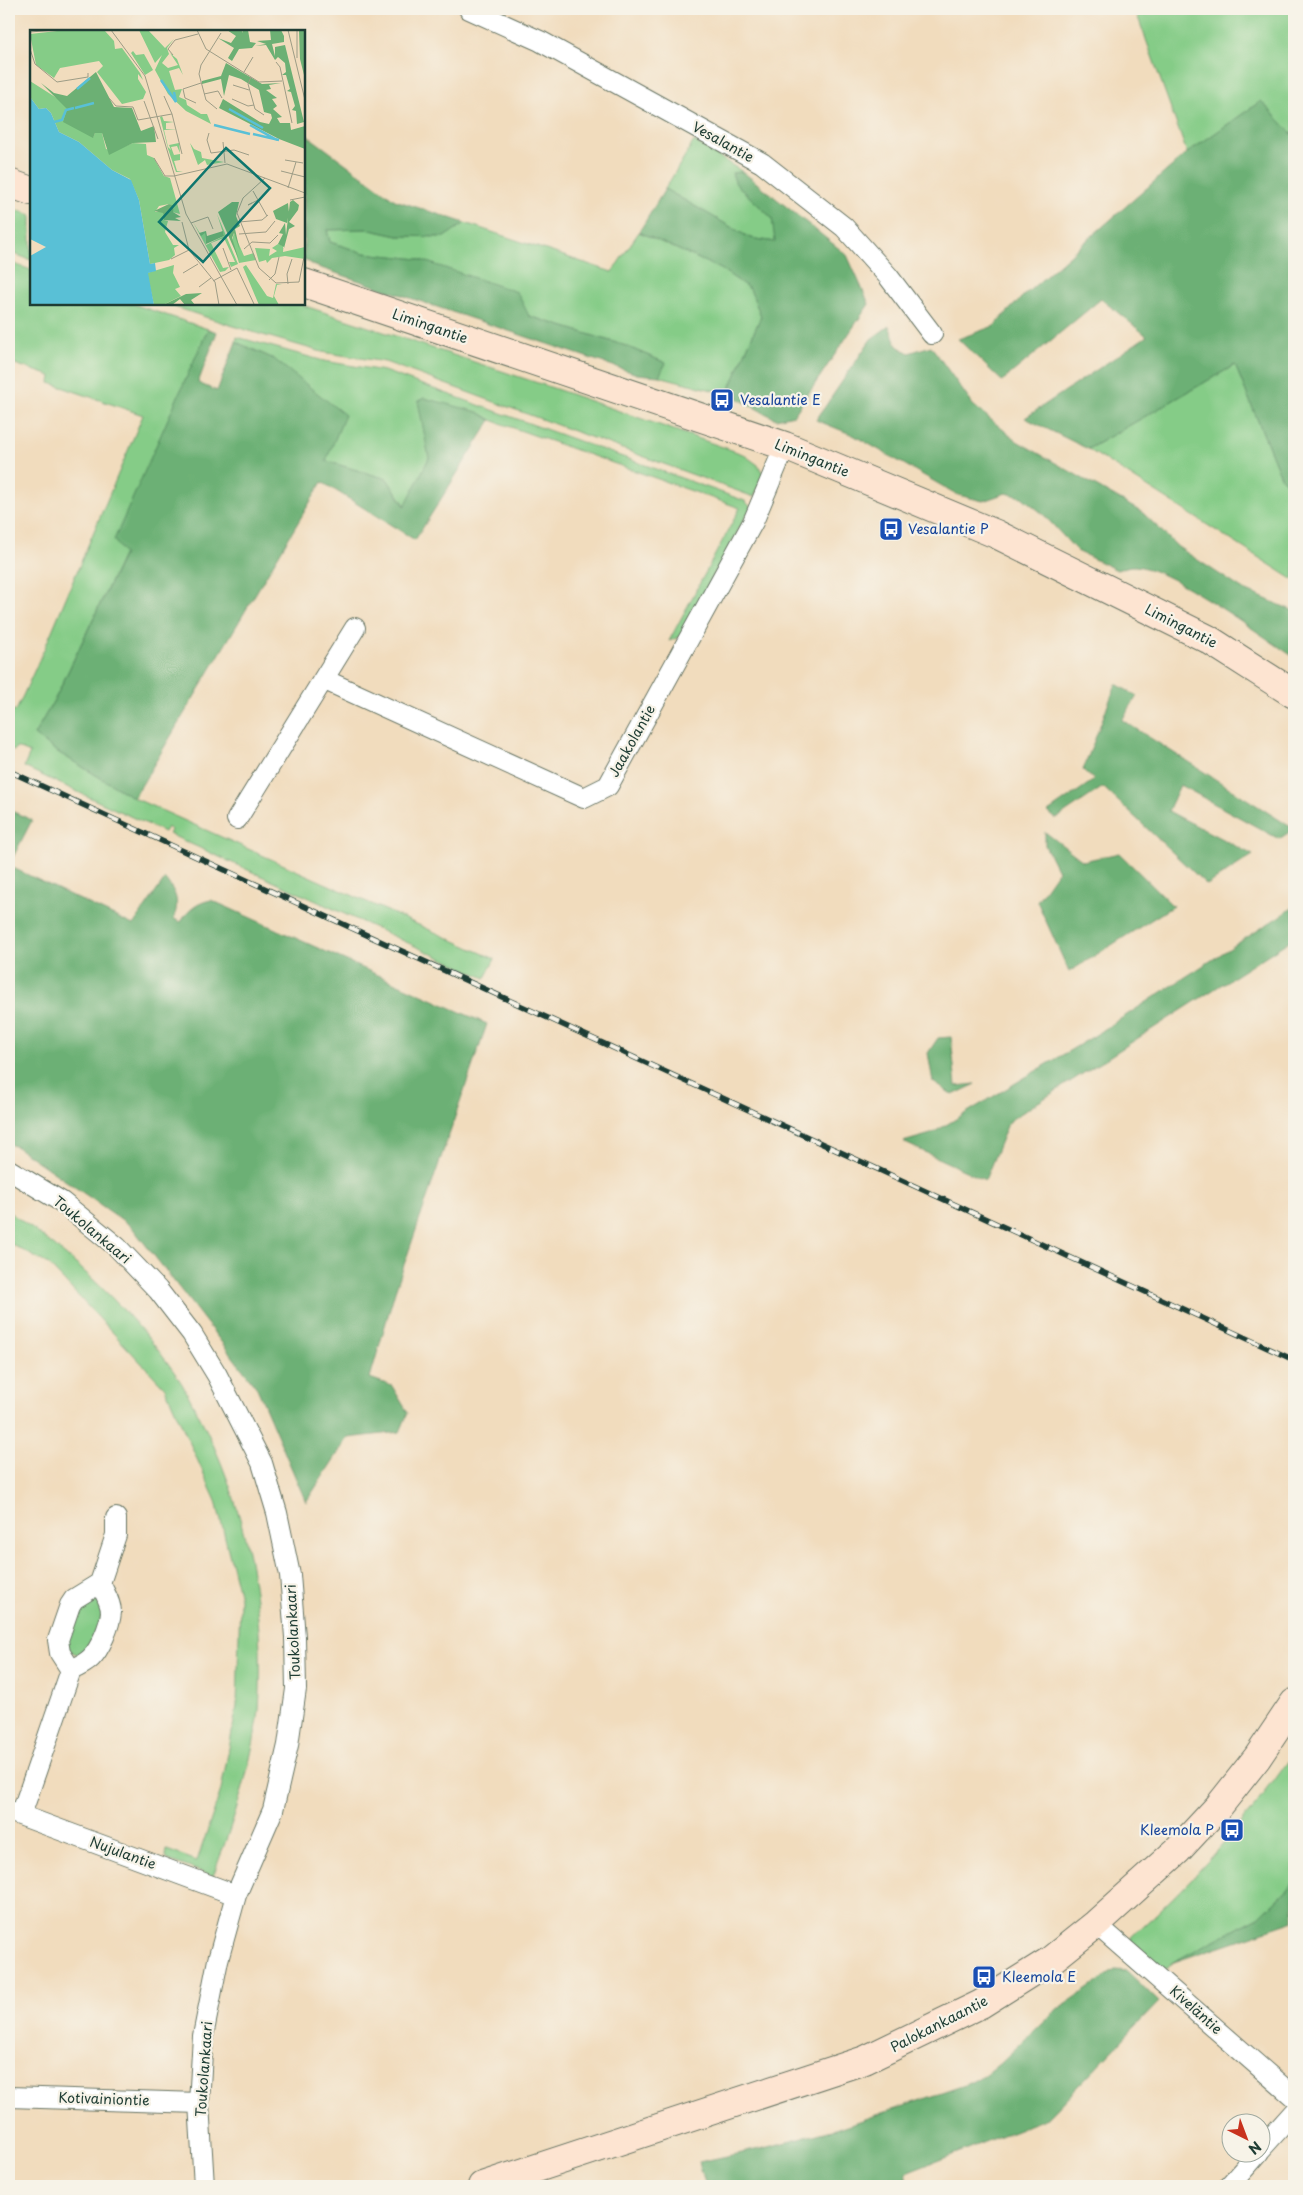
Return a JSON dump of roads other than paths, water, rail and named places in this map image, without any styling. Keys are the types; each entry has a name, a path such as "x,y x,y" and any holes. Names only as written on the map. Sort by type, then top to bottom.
{"main road":[{"path":"9,183 30,191"},
{"name":"Limingantie","path":"305,283 785,446 996,534 1208,638 1294,694"},
{"name":"Palokankaantie","path":"482,2186 865,2060 981,2004 1051,1960 1096,1924 1178,1850 1219,1806 1257,1758 1294,1703"}],"street":[{"name":"Vesalantie","path":"469,9 540,41 762,163 844,226 888,276 932,334"},
{"name":"Jaakolantie","path":"325,680 584,798 608,786 752,522 785,446"},
{"path":"237,819 325,680 355,628"},
{"name":"Toukolankaari","path":"9,1170 62,1202 117,1247 158,1290 192,1334 217,1374 262,1462 290,1575 295,1637 296,1690 288,1745 273,1810 236,1895 218,1960 203,2036 199,2103 204,2186"},
{"path":"71,1670 60,1653 58,1640 70,1605 74,1599 100,1583 116,1536 116,1518"},
{"path":"15,1813 71,1670 81,1666 95,1653 106,1630 111,1613 110,1605 100,1583"},
{"name":"Nujulantie","path":"15,1813 236,1895"},
{"name":"Kiveläntie","path":"1096,1924 1294,2097"},
{"name":"Kotivainiontie","path":"9,2097 199,2103"},
{"path":"1270,2140 1294,2112"},
{"path":"1229,2186 1250,2162"}],"railway":[{"path":"9,771 1294,1360"}],"place":[{"name":"Vesalantie E","path":"722,400"},
{"name":"Vesalantie P","path":"891,529"},
{"name":"Kleemola P","path":"1232,1830"},
{"name":"Kleemola E","path":"984,1977"}]}
